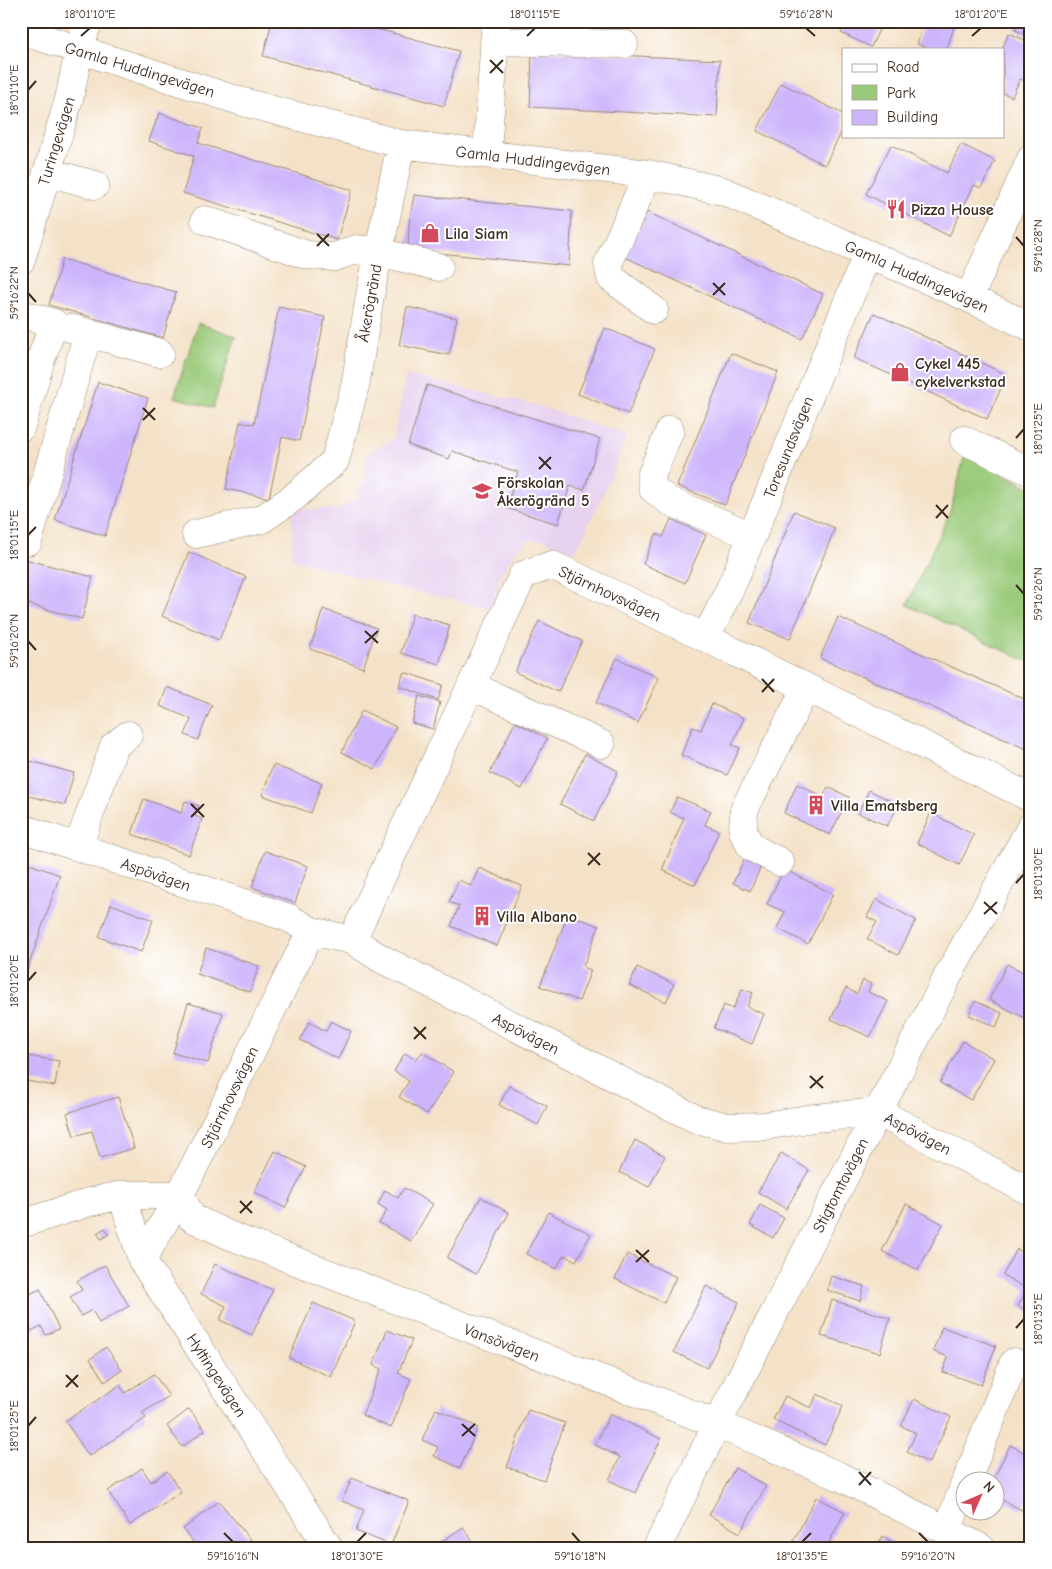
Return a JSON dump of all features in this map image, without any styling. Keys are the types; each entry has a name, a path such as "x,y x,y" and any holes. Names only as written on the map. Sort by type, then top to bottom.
{"street":[{"name":"Turingevägen","path":"21,260 69,99 79,51 88,21"},
{"name":"Gamla Huddingevägen","path":"21,31 243,102 401,144 648,174 723,192 969,298 1031,327"},
{"path":"487,154 495,31 624,44"},
{"name":"Åkerögränd","path":"196,534 262,519 293,498 335,461 355,386 371,290 401,144"},
{"path":"969,298 1031,159"},
{"path":"47,172 95,185"},
{"path":"648,174 608,264 611,278 654,310"},
{"path":"205,220 306,255 335,257 358,249 379,252 439,268"},
{"name":"Toresundsvägen","path":"706,638 734,580 867,255"},
{"path":"21,314 160,353"},
{"path":"21,427 41,359 54,323"},
{"path":"28,541 88,333"},
{"path":"670,430 651,476 653,490 669,501 752,536"},
{"path":"964,440 1031,472"},
{"name":"Stjärnhovsvägen","path":"352,940 523,575 552,565 706,638 1031,798"},
{"path":"472,686 601,744"},
{"path":"780,862 751,847 743,831 744,810 806,688"},
{"path":"78,847 114,746 128,735"},
{"name":"Stigtomtavägen","path":"656,1548 949,974 1031,827"},
{"name":"Aspövägen","path":"21,828 289,918 312,930 352,940 380,958 696,1119 728,1127 764,1126 814,1118 878,1112 1031,1192"},
{"name":"Stjärnhovsvägen","path":"142,1260 180,1195 312,930"},
{"path":"21,1224 90,1202 122,1195 180,1195"},
{"name":"Hyltingevägen","path":"122,1195 142,1260 328,1548"},
{"name":"Vansövägen","path":"180,1195 192,1218 231,1236 718,1424 839,1476 981,1548"},
{"path":"970,1472 1014,1362"},
{"path":"947,1531 954,1512"}],"shaded area":[{"name":"Förskolan Åkerögränd 5","path":"406,375 536,405 627,436 609,482 575,553 543,540 529,540 517,550 501,574 491,608 402,589 292,559 292,509 340,509 355,499 363,483 367,454 393,439"}],"green space":[{"path":"198,323 236,336 213,408 174,397"},
{"path":"965,454 1031,488 1031,663 907,605 950,512"}],"building":[{"path":"272,21 348,21 459,51 444,106 263,56"},
{"path":"846,21 883,21 871,47 841,33"},
{"path":"925,21 956,21 947,48 927,48 917,44"},
{"path":"1018,21 1031,21 1031,36 1015,30"},
{"path":"1009,33 1031,43 1031,55 1028,61 1031,62 1031,79 1029,83 1020,79 1012,97 1004,93 1004,48 1002,48"},
{"path":"532,51 720,60 717,117 530,107"},
{"path":"781,83 842,114 842,131 825,165 757,131"},
{"path":"159,113 203,128 198,143 352,190 337,240 183,193 194,156 149,141"},
{"path":"961,144 995,161 981,188 974,185 949,236 866,194 891,145 947,173"},
{"path":"414,195 572,211 569,266 408,250 409,224"},
{"path":"647,212 823,294 802,339 625,257"},
{"path":"62,259 176,292 163,338 49,305"},
{"path":"279,307 325,317 299,441 282,437 269,498 226,489 240,422 254,424"},
{"path":"407,307 457,318 449,355 399,345"},
{"path":"874,313 1007,375 987,419 854,358"},
{"path":"605,328 655,349 628,414 578,394"},
{"path":"731,353 778,372 725,505 677,486"},
{"path":"98,382 148,398 105,536 55,520"},
{"path":"427,385 600,439 584,490 570,486 558,524 506,508 518,472 452,451 449,459 408,445"},
{"path":"794,511 835,528 790,639 749,623"},
{"path":"671,519 706,535 685,583 643,564 656,534 663,537"},
{"path":"189,552 246,577 219,640 162,616"},
{"path":"21,558 93,577 82,619 21,602"},
{"path":"323,609 377,628 363,668 310,649"},
{"path":"412,614 450,625 439,664 401,653"},
{"path":"838,617 1031,702 1031,751 820,658"},
{"path":"539,621 582,641 558,692 515,672"},
{"path":"617,658 659,678 638,723 596,703"},
{"path":"404,672 443,685 438,700 399,686"},
{"path":"167,687 212,705 198,740 185,735 191,719 160,706"},
{"path":"419,696 440,702 433,729 412,723"},
{"path":"712,704 744,718 732,745 740,748 727,775 681,755 693,727 701,730"},
{"path":"362,710 396,727 375,769 342,752"},
{"path":"515,722 547,738 522,789 490,773"},
{"path":"585,754 618,771 594,821 560,804"},
{"path":"30,761 74,773 65,805 21,794"},
{"path":"273,765 322,783 311,813 262,795"},
{"name":"Villa Ematsberg","path":"797,784 823,797 828,787 849,797 830,835 784,813"},
{"path":"869,790 899,805 887,826 858,813"},
{"path":"677,797 711,811 705,825 719,831 695,885 662,870 684,818 670,812"},
{"path":"144,799 181,813 185,801 199,806 195,816 202,819 189,855 132,834"},
{"path":"931,813 974,835 959,865 917,843"},
{"path":"265,851 308,866 295,903 252,887"},
{"path":"746,855 763,862 750,891 733,883"},
{"path":"21,861 60,875 22,985 21,985"},
{"name":"Villa Albano","path":"479,868 522,886 497,946 451,926 459,906 449,902 459,880 471,886"},
{"path":"784,869 833,894 808,944 777,928 785,912 767,904"},
{"path":"876,899 916,920 898,955 867,939 877,922 867,917"},
{"path":"111,904 153,920 141,952 99,937"},
{"path":"568,914 599,926 583,967 591,970 579,1001 540,986"},
{"path":"206,948 259,966 250,992 197,974"},
{"path":"1007,964 1031,976 1031,1021 989,1000"},
{"path":"637,967 674,984 666,1002 629,985"},
{"path":"863,980 871,984 868,992 888,1001 870,1037 831,1019 846,988 857,994"},
{"path":"742,989 753,993 747,1007 764,1014 752,1044 714,1028 724,1005 733,1009"},
{"path":"975,1001 1002,1013 996,1027 969,1015"},
{"path":"188,1003 223,1013 208,1063 173,1053"},
{"path":"331,1021 351,1031 338,1059 300,1040 309,1022 326,1031"},
{"path":"963,1041 994,1059 971,1100 940,1083"},
{"path":"422,1052 454,1072 427,1114 399,1097 409,1081 394,1071 405,1053 416,1060"},
{"path":"21,1055 59,1061 55,1086 21,1080"},
{"path":"509,1086 547,1106 538,1125 499,1105"},
{"path":"118,1097 134,1148 100,1158 92,1131 74,1136 67,1113"},
{"path":"635,1140 665,1156 649,1187 619,1172"},
{"path":"275,1151 306,1167 285,1208 254,1192"},
{"path":"781,1153 809,1170 786,1209 758,1192"},
{"path":"404,1188 433,1204 411,1241 379,1223 387,1210 378,1204 385,1190 398,1198"},
{"path":"481,1197 509,1213 476,1274 447,1258"},
{"path":"906,1204 943,1224 918,1270 882,1251"},
{"path":"760,1205 784,1218 773,1238 750,1225"},
{"path":"548,1212 591,1234 576,1261 564,1255 556,1269 526,1254"},
{"path":"105,1228 109,1234 101,1239 97,1233"},
{"path":"1017,1249 1031,1257 1031,1313 1018,1306 1027,1289 1003,1275"},
{"path":"627,1254 676,1277 664,1303 615,1279"},
{"path":"215,1264 273,1290 252,1335 220,1320 226,1306 201,1294"},
{"path":"105,1265 129,1306 99,1323 92,1310 81,1316 70,1297 82,1290 77,1281"},
{"path":"831,1276 864,1286 860,1301 827,1290"},
{"path":"21,1285 26,1296 40,1289 59,1329 46,1335 41,1326 21,1336"},
{"path":"706,1286 739,1302 707,1368 674,1352"},
{"path":"832,1300 890,1318 880,1353 821,1336"},
{"path":"313,1303 355,1321 331,1377 289,1358"},
{"path":"942,1327 996,1346 981,1385 943,1372 948,1357 933,1351"},
{"path":"387,1330 412,1340 398,1373 411,1379 391,1428 362,1415 381,1369 373,1365"},
{"path":"106,1347 122,1370 105,1382 90,1359"},
{"path":"154,1374 169,1396 142,1413 146,1418 89,1456 65,1421 120,1385 125,1393"},
{"path":"817,1394 843,1406 825,1445 773,1420 785,1396 811,1408"},
{"path":"914,1399 951,1417 929,1463 907,1452 916,1433 901,1426"},
{"path":"189,1409 205,1430 182,1447 167,1426"},
{"path":"436,1409 478,1427 460,1468 434,1456 438,1447 422,1440"},
{"path":"528,1410 565,1423 544,1480 507,1467"},
{"path":"610,1414 661,1439 635,1493 609,1480 620,1457 595,1445"},
{"path":"1010,1445 1031,1456 1031,1492 1022,1510 1004,1501 1004,1472 997,1472"},
{"path":"142,1468 151,1482 167,1471 181,1492 130,1525 108,1491"},
{"path":"735,1468 766,1486 740,1533 709,1515"},
{"path":"352,1478 409,1501 391,1545 356,1531 364,1510 342,1501"},
{"path":"816,1497 845,1512 826,1548 790,1548"},
{"path":"219,1501 257,1548 198,1548 183,1529"},
{"path":"463,1527 477,1548 441,1548 438,1544"},
{"path":"883,1536 902,1548 875,1548"}],"place":[{"name":"Pizza House","path":"896,209"},
{"name":"Lila Siam","path":"430,233"},
{"name":"Cykel 445 cykelverkstad","path":"900,372"},
{"name":"Förskolan Åkerögränd 5","path":"482,491"},
{"name":"Villa Ematsberg","path":"816,805"},
{"name":"Villa Albano","path":"482,916"}]}
